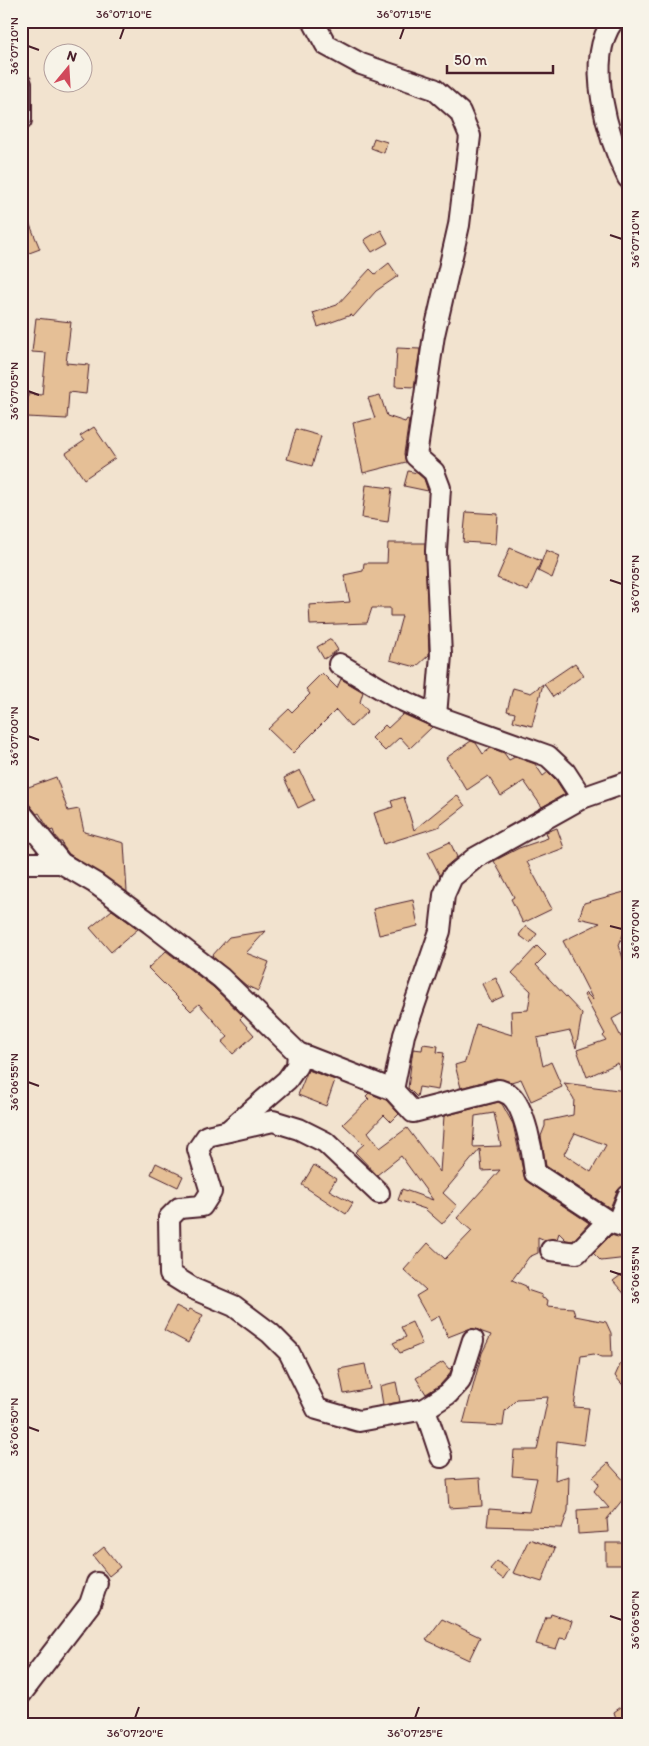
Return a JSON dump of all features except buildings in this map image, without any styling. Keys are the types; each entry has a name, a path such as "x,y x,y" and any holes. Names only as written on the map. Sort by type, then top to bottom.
{"street":[{"path":"313,21 326,45 333,49 361,64 434,89 460,112 470,136 459,224 434,335 416,456 434,472 440,488 436,551 441,655 436,716"},
{"path":"612,21 606,30 600,52 600,78 606,120 628,178"},
{"path":"21,84 21,120"},
{"path":"339,664 395,697 436,716 548,756 565,772 582,798"},
{"path":"393,1090 404,1035 440,931 444,895 452,877 475,858 582,798 628,782"},
{"path":"21,813 61,863 95,883 221,978 298,1053 393,1090 413,1112 499,1090 511,1095 522,1115 533,1154 535,1173 618,1225"},
{"path":"21,863 61,863"},
{"path":"228,1132 287,1080 297,1066 298,1053"},
{"path":"379,1193 325,1142 299,1129 272,1121 207,1136 198,1149 211,1192 202,1206 179,1208 169,1218 170,1274 194,1289 234,1306 270,1333 289,1352 317,1409 359,1421 425,1409 448,1394 460,1381 473,1340"},
{"path":"551,1250 576,1253 618,1225 628,1196"},
{"path":"425,1409 441,1457"},
{"path":"21,1694 90,1604 97,1583"}]}
